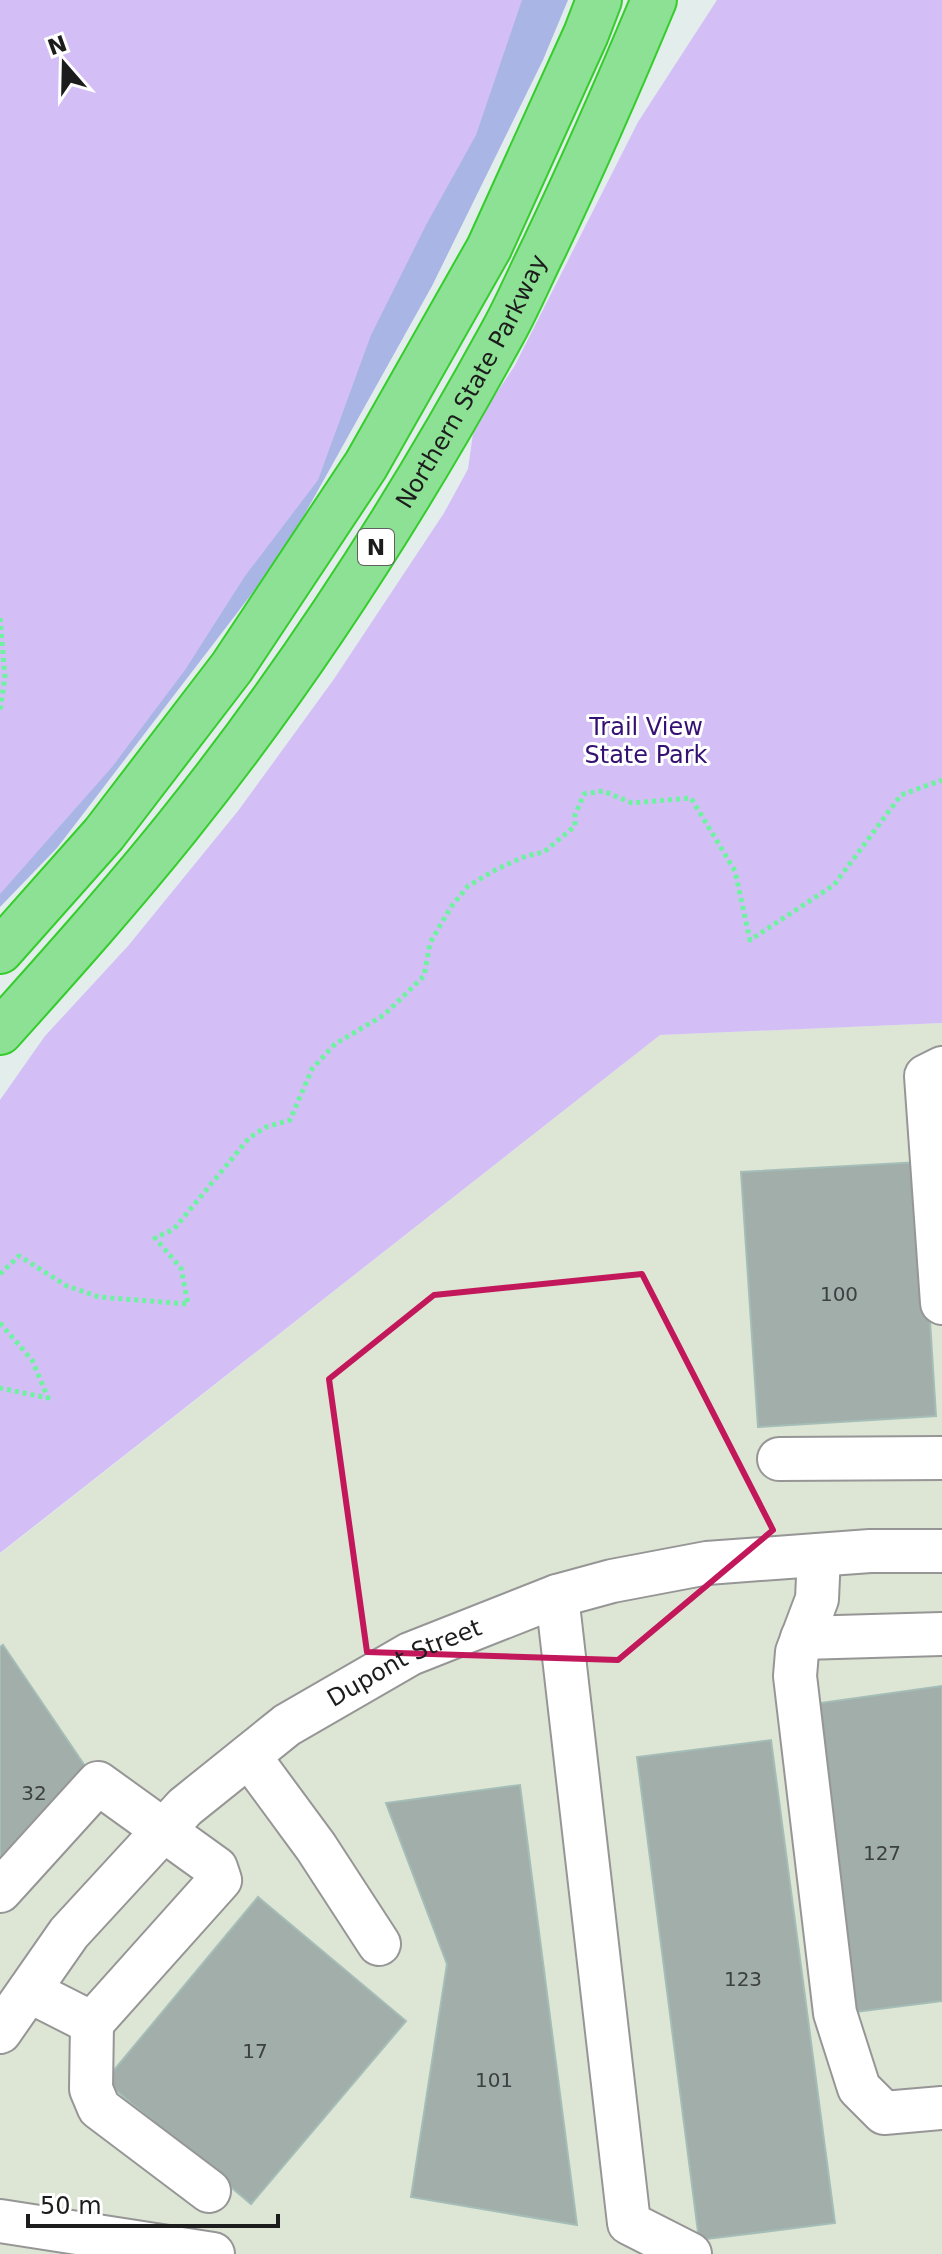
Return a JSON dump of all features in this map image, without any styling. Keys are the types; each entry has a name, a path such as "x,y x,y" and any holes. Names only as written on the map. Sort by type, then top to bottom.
{"highway":[{"name":"Northern State Parkway","path":"0,951 104,834 232,667 366,465 489,248 599,0"},
{"name":"Northern State Parkway","path":"0,1032 178,825 261,715 364,567 505,329 597,138 654,0"}],"street":[{"path":"942,1068 926,1076 942,1303"},
{"path":"779,1459 942,1458"},
{"name":"Dupont Street","path":"0,2032 69,1933 185,1807 287,1725 410,1654 557,1596 612,1581 707,1563 870,1551 942,1551"},
{"path":"819,1555 817,1599 797,1652 795,1676 835,2013 859,2088 884,2113 942,2108"},
{"path":"557,1596 629,2223 690,2254"},
{"path":"802,1638 942,1634"},
{"path":"249,1756 316,1847 379,1944"},
{"path":"0,1891 98,1783 216,1868 220,1880 92,2023 91,2089 99,2108 209,2191"},
{"path":"29,1991 92,2023"},
{"path":"0,2221 213,2254"}],"path":[{"path":"0,618 5,677 0,711"},
{"path":"0,1274 19,1256 67,1286 99,1297 188,1304 181,1268 155,1238 174,1229 249,1138 266,1127 290,1120 312,1069 335,1044 384,1015 424,976 430,943 451,907 468,886 511,862 544,852 564,837 575,826 575,815 584,794 603,791 632,803 691,798 735,871 750,940 834,885 901,795 942,780"},
{"path":"0,1323 32,1360 48,1398 0,1388"}],"highlighted area":[{"path":"642,1274 773,1530 618,1660 367,1652 329,1379 434,1295"}],"shaded area":[{"path":"508,0 568,0 543,60 432,286 283,553 57,848 0,907 0,849"},
{"path":"942,1023 942,2254 0,2254 0,1554 660,1035"}],"green space":[{"path":"0,0 522,0 476,135 426,225 371,335 318,480 245,576 185,670 112,767 0,894"},
{"name":"Trail View State Park","path":"717,0 942,0 942,1023 660,1035 0,1553 0,1100 45,1036 128,946 238,811 334,679 444,513 468,469 474,426 514,367 638,122"}],"building":[{"path":"920,1162 936,1416 758,1427 741,1172"},
{"path":"3,1645 89,1772 0,1868 0,1647"},
{"path":"942,1686 942,2001 848,2013 806,1705"},
{"path":"771,1740 835,2223 699,2240 637,1757"},
{"path":"520,1785 577,2225 411,2197 447,1964 386,1803"},
{"path":"258,1897 406,2021 251,2204 105,2081"}]}
